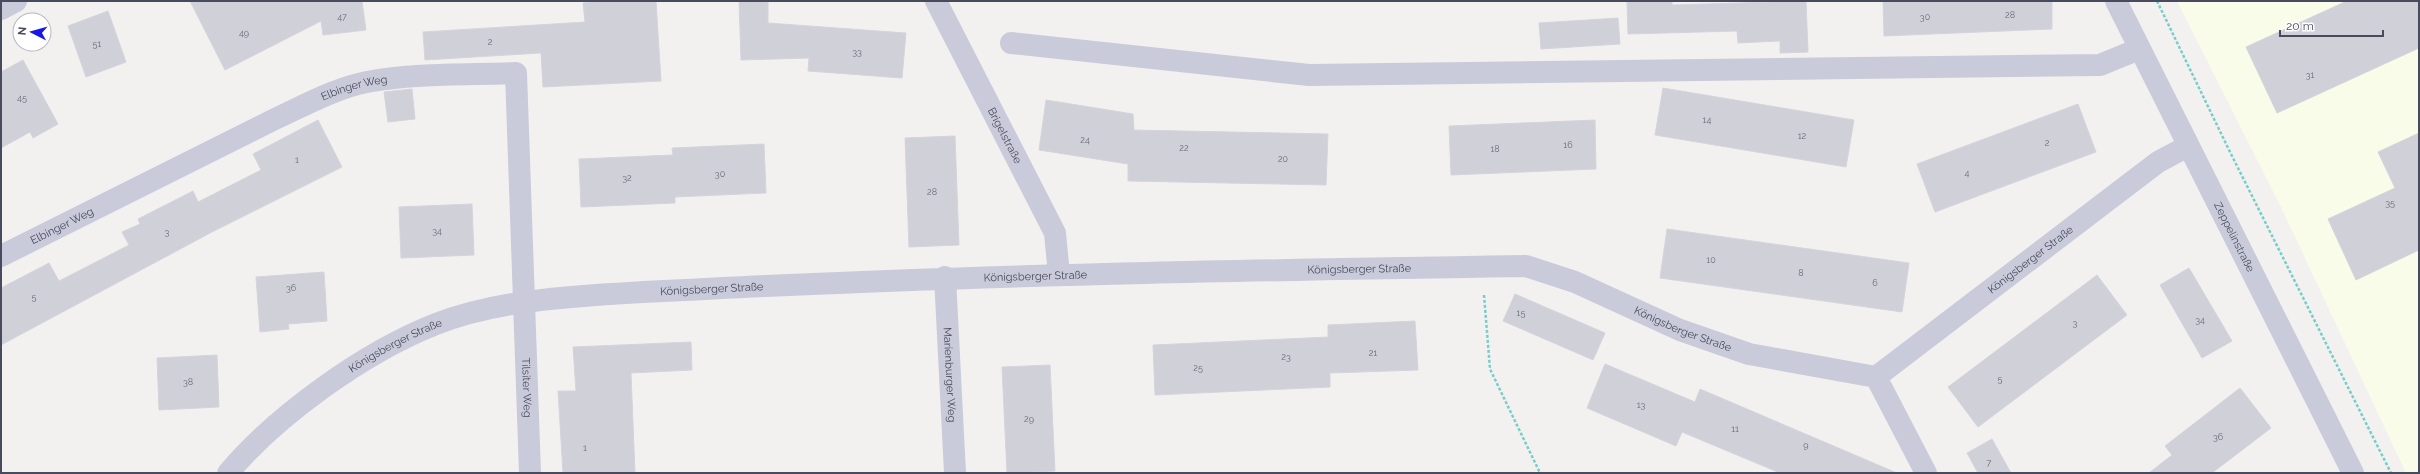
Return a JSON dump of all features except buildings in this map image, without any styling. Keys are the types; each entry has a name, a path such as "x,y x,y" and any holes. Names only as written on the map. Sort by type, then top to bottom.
{"street":[{"path":"1,9 16,1"},
{"name":"Brigelstraße","path":"936,1 1055,233 1059,275"},
{"name":"Zeppelinstraße","path":"2116,1 2139,50 2353,473"},
{"path":"1011,43 1309,75 2100,65 2139,50"},
{"name":"Elbinger Weg","path":"1,256 322,97 366,82 421,77 516,73 524,302"},
{"name":"Königsberger Straße","path":"228,473 272,430 310,398 370,356 437,324 524,302 624,293 945,277 1526,266 1575,282 1680,330 1749,354 1876,378 2158,162 2188,146"},
{"name":"Marienburger Weg","path":"945,277 955,473"},
{"name":"Tilsiter Weg","path":"524,302 530,473"},
{"path":"1876,378 1926,473"}],"path":[{"path":"2157,1 2230,152 2391,473"},
{"path":"1482,267 1490,369 1540,473"}],"shaded area":[{"path":"2177,1 2419,1 2419,473 2406,473 2281,207"}]}
